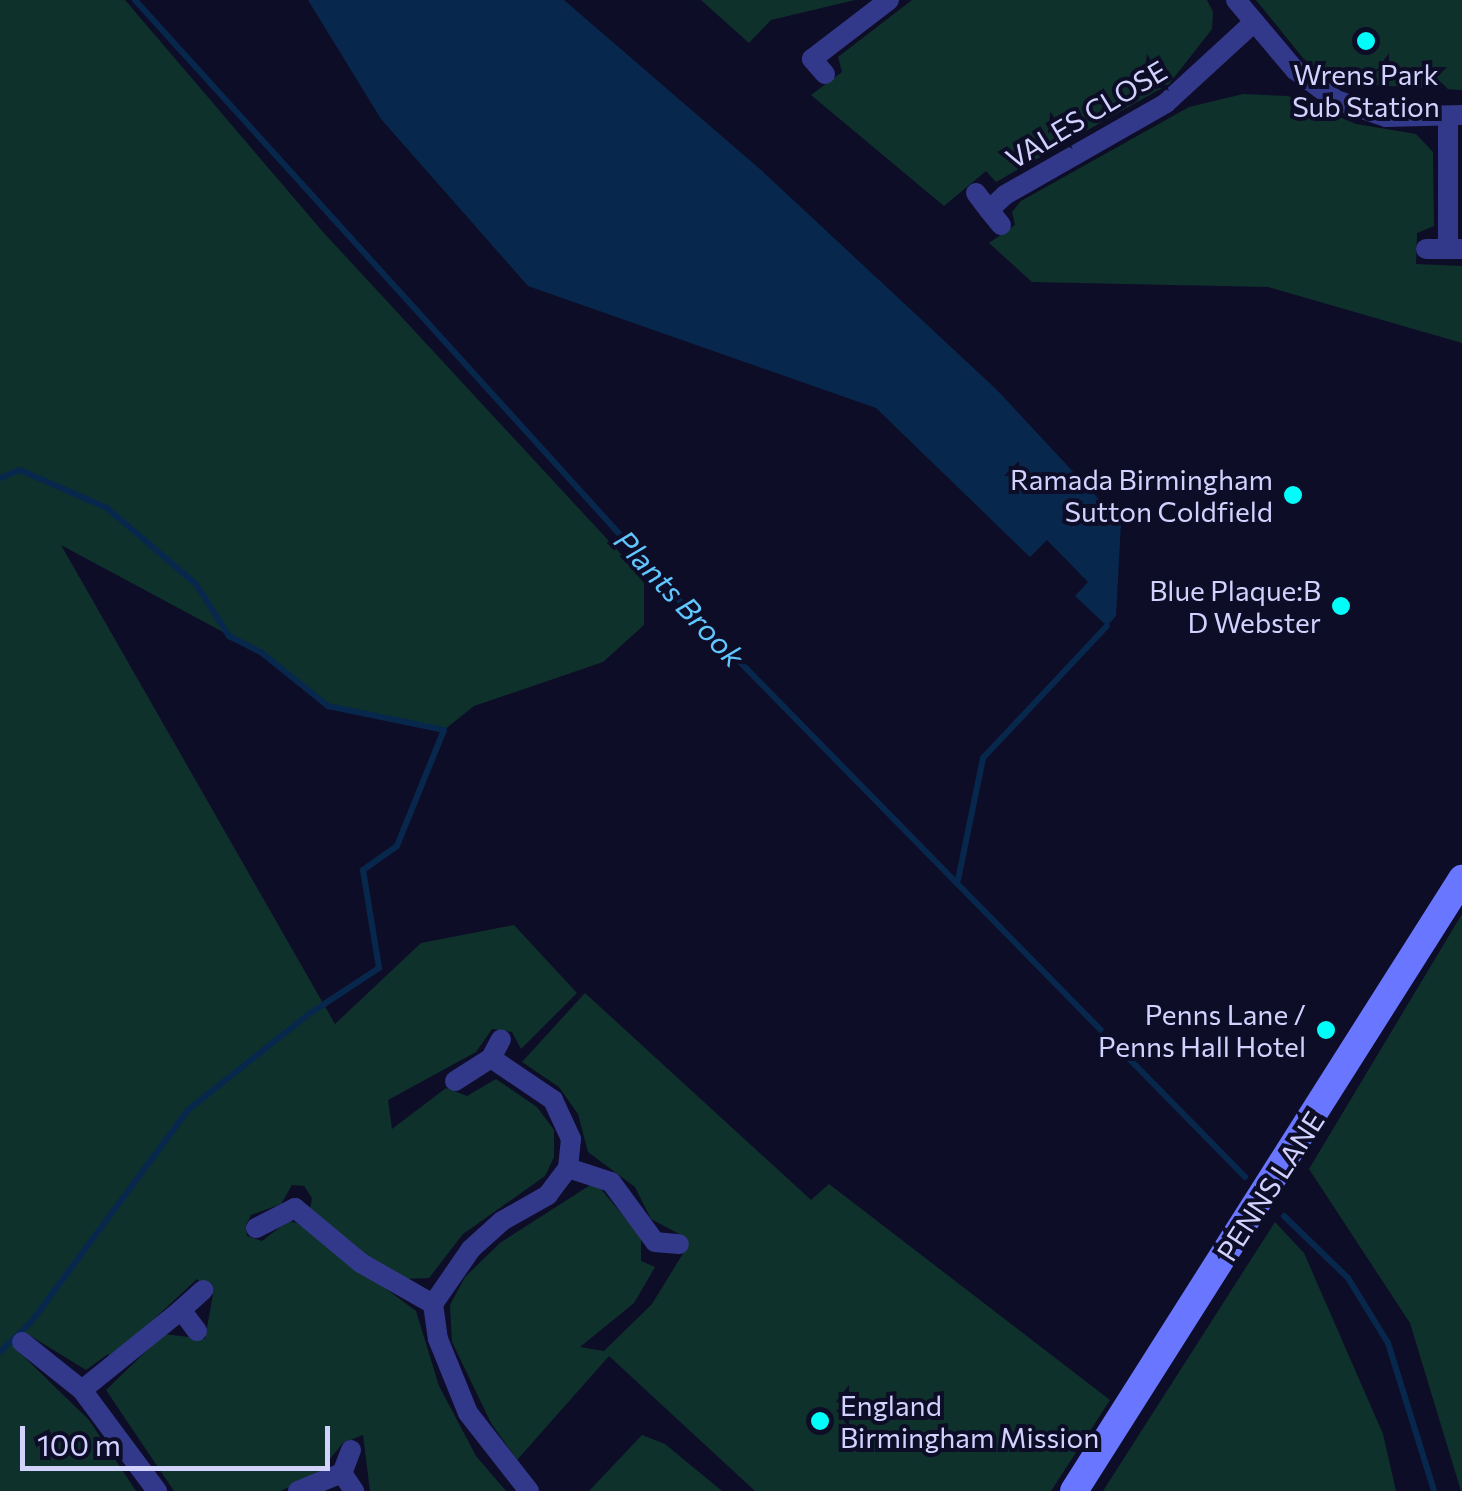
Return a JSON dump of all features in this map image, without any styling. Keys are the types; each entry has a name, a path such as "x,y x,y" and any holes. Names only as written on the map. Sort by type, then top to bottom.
{"main road":[{"name":"PENNS LANE","path":"1074,1491 1462,879"}],"street":[{"path":"812,59 889,0"},
{"path":"1236,0 1295,70 1336,100 1386,117 1455,118 1445,249"},
{"name":"VALES CLOSE","path":"989,209 1166,103 1254,22"},
{"path":"456,1081 496,1049 553,1100 570,1138 568,1168 548,1195 502,1221 471,1249 433,1304 438,1339 468,1414 529,1491"},
{"path":"568,1168 611,1182 650,1249 678,1244"},
{"path":"256,1228 295,1208 362,1263 433,1304"},
{"path":"82,1390 203,1290"},
{"path":"181,1310 197,1331"},
{"path":"22,1342 82,1390 157,1491"},
{"path":"298,1491 342,1473 351,1450"},
{"path":"342,1473 354,1491"}],"green space":[{"path":"0,0 125,0 323,232 644,579 644,625 603,662 474,706 444,730 328,706 262,653 61,545 335,1024 421,943 514,925 577,993 521,1049 512,1032 492,1029 476,1052 388,1100 392,1129 446,1088 467,1096 496,1079 537,1107 554,1130 554,1157 545,1176 463,1234 429,1278 402,1279 365,1258 310,1209 312,1198 304,1186 292,1185 281,1204 251,1215 246,1225 247,1236 262,1241 288,1221 297,1223 416,1311 439,1386 476,1456 506,1491 370,1491 363,1435 343,1443 316,1476 280,1491 174,1491 106,1390 164,1334 205,1339 213,1294 197,1279 112,1358 108,1354 86,1370 29,1335 16,1349 89,1420 136,1491 0,1491"},
{"path":"701,0 855,0 771,20 749,43"},
{"path":"912,0 1207,0 1213,12 1212,29 1169,84 996,182 986,171 944,206 811,95 842,72 838,57"},
{"path":"1256,0 1462,0 1462,90 1335,83 1303,58"},
{"path":"1243,94 1288,96 1356,124 1416,134 1433,152 1434,226 1417,233 1416,264 1462,266 1462,343 1268,287 1032,282 989,243 1015,225 1012,212 1021,201 1189,107"},
{"path":"1462,914 1461,1491 1410,1323 1309,1169"},
{"path":"585,993 811,1200 829,1184 1110,1400 1051,1491 755,1491 609,1356 517,1460 491,1423 452,1342 450,1305 465,1277 500,1243 595,1182 641,1237 641,1261 655,1267 634,1303 580,1347 604,1351 652,1304 687,1247 681,1235 651,1219 635,1187 588,1152 578,1114 559,1087 522,1062"},
{"path":"1275,1222 1304,1253 1383,1434 1396,1491 1103,1491"},
{"path":"642,1435 665,1444 722,1491 589,1491"}],"water":[{"path":"308,0 564,0 761,170 997,390 1121,523 1116,616 1107,626 1075,596 1088,582 1047,540 1030,557 876,408 528,286 381,119"}],"waterway":[{"name":"Plants Brook","path":"135,0 682,603 1245,1177"},
{"path":"0,478 20,470 107,508 196,584 229,636 262,653 328,706 444,730 397,846 363,870 379,968 309,1014 188,1110 32,1321 0,1352"},
{"path":"958,880 983,758 1107,626"},
{"name":"Plants Brook","path":"1284,1216 1348,1278 1388,1343 1434,1491"}],"place":[{"name":"Wrens Park Sub Station","path":"1366,41"},
{"name":"Ramada Birmingham Sutton Coldfield","path":"1293,495"},
{"name":"Blue Plaque:B D Webster","path":"1341,606"},
{"name":"Penns Lane / Penns Hall Hotel","path":"1326,1030"},
{"name":"England Birmingham Mission","path":"820,1421"}]}
